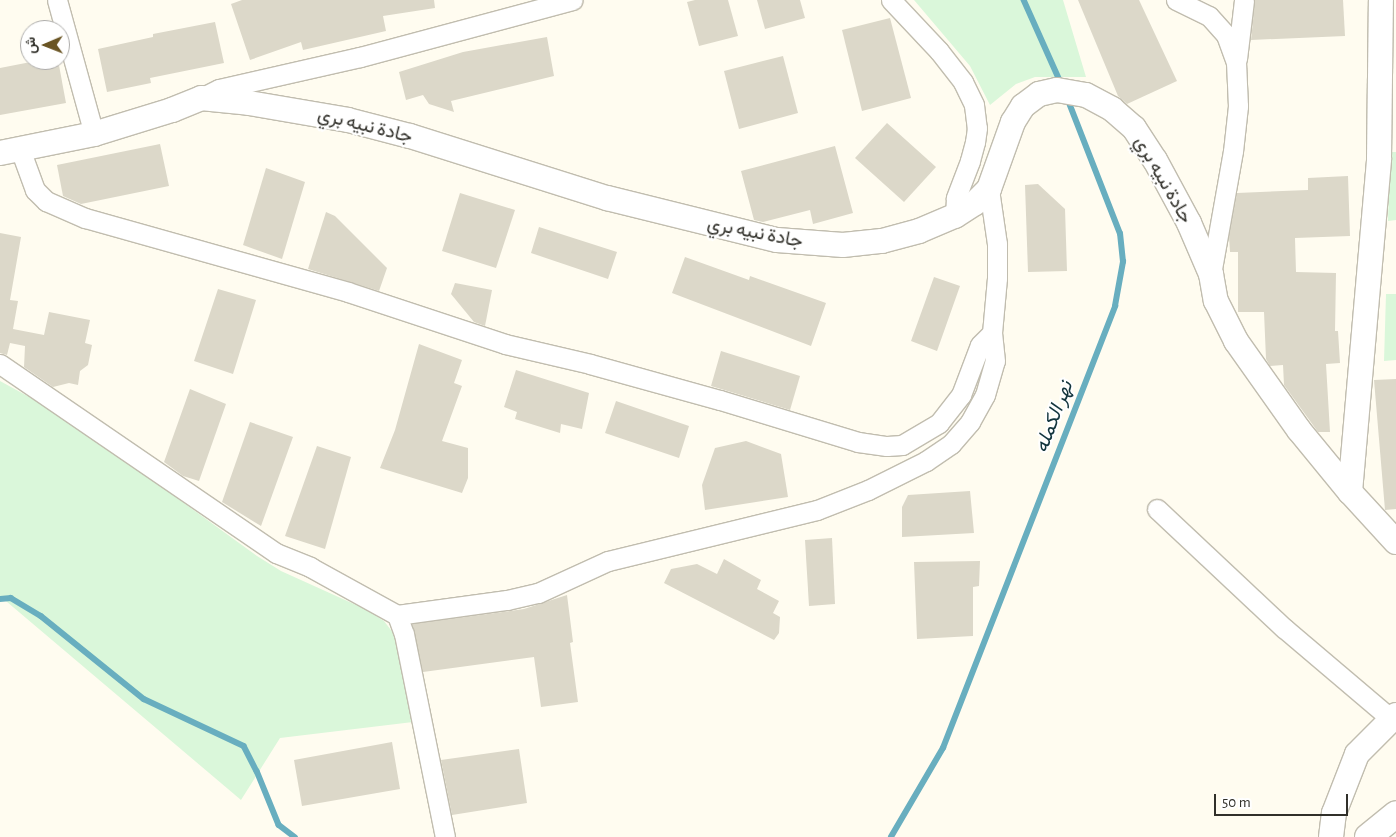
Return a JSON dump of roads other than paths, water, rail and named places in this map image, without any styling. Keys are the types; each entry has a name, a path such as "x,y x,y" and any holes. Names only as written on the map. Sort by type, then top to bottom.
{"main road":[{"path":"1368,837 1396,814"}],"street":[{"path":"57,0 94,134"},
{"path":"201,98 219,89 360,57 572,0"},
{"path":"891,0 939,51 963,82 974,105 977,128 975,142 956,198 955,216"},
{"path":"1176,0 1209,16 1226,35 1236,62"},
{"path":"1210,274 1233,151 1238,106 1236,62 1244,0"},
{"path":"1350,492 1379,158 1382,62 1381,0"},
{"name":"جادة نبيه بري","path":"10,151 94,134 172,110 201,98 289,108 348,120 410,136 607,198 777,240 843,245 882,241 919,231 955,216 975,203 989,189 1013,122 1023,106 1040,94 1057,90 1078,93 1098,100 1134,128 1155,160 1189,223 1210,274 1216,301 1236,341 1299,430 1350,492 1396,542"},
{"path":"10,151 36,190 46,201 85,218 339,289 446,322 505,344 590,364 720,400 858,442 887,446 902,445 939,423 961,394 980,345 992,333"},
{"path":"0,364 276,553 310,567 397,615 507,600 538,593 608,561 817,510 868,490 926,462 951,444 970,422 985,395 995,361 992,333 997,278 997,244 989,189"},
{"path":"1158,509 1285,629 1394,717 1356,754 1334,813 1331,837"},
{"path":"397,615 404,634 445,837"}],"waterway":[{"name":"نهر الكمله","path":"1024,0 1062,85"},
{"name":"نهر الكمله","path":"891,837 943,748 1115,306 1123,262 1120,234 1067,98"},
{"path":"0,599 11,598 41,616 144,699 244,746 257,771 279,825 295,837"}]}
